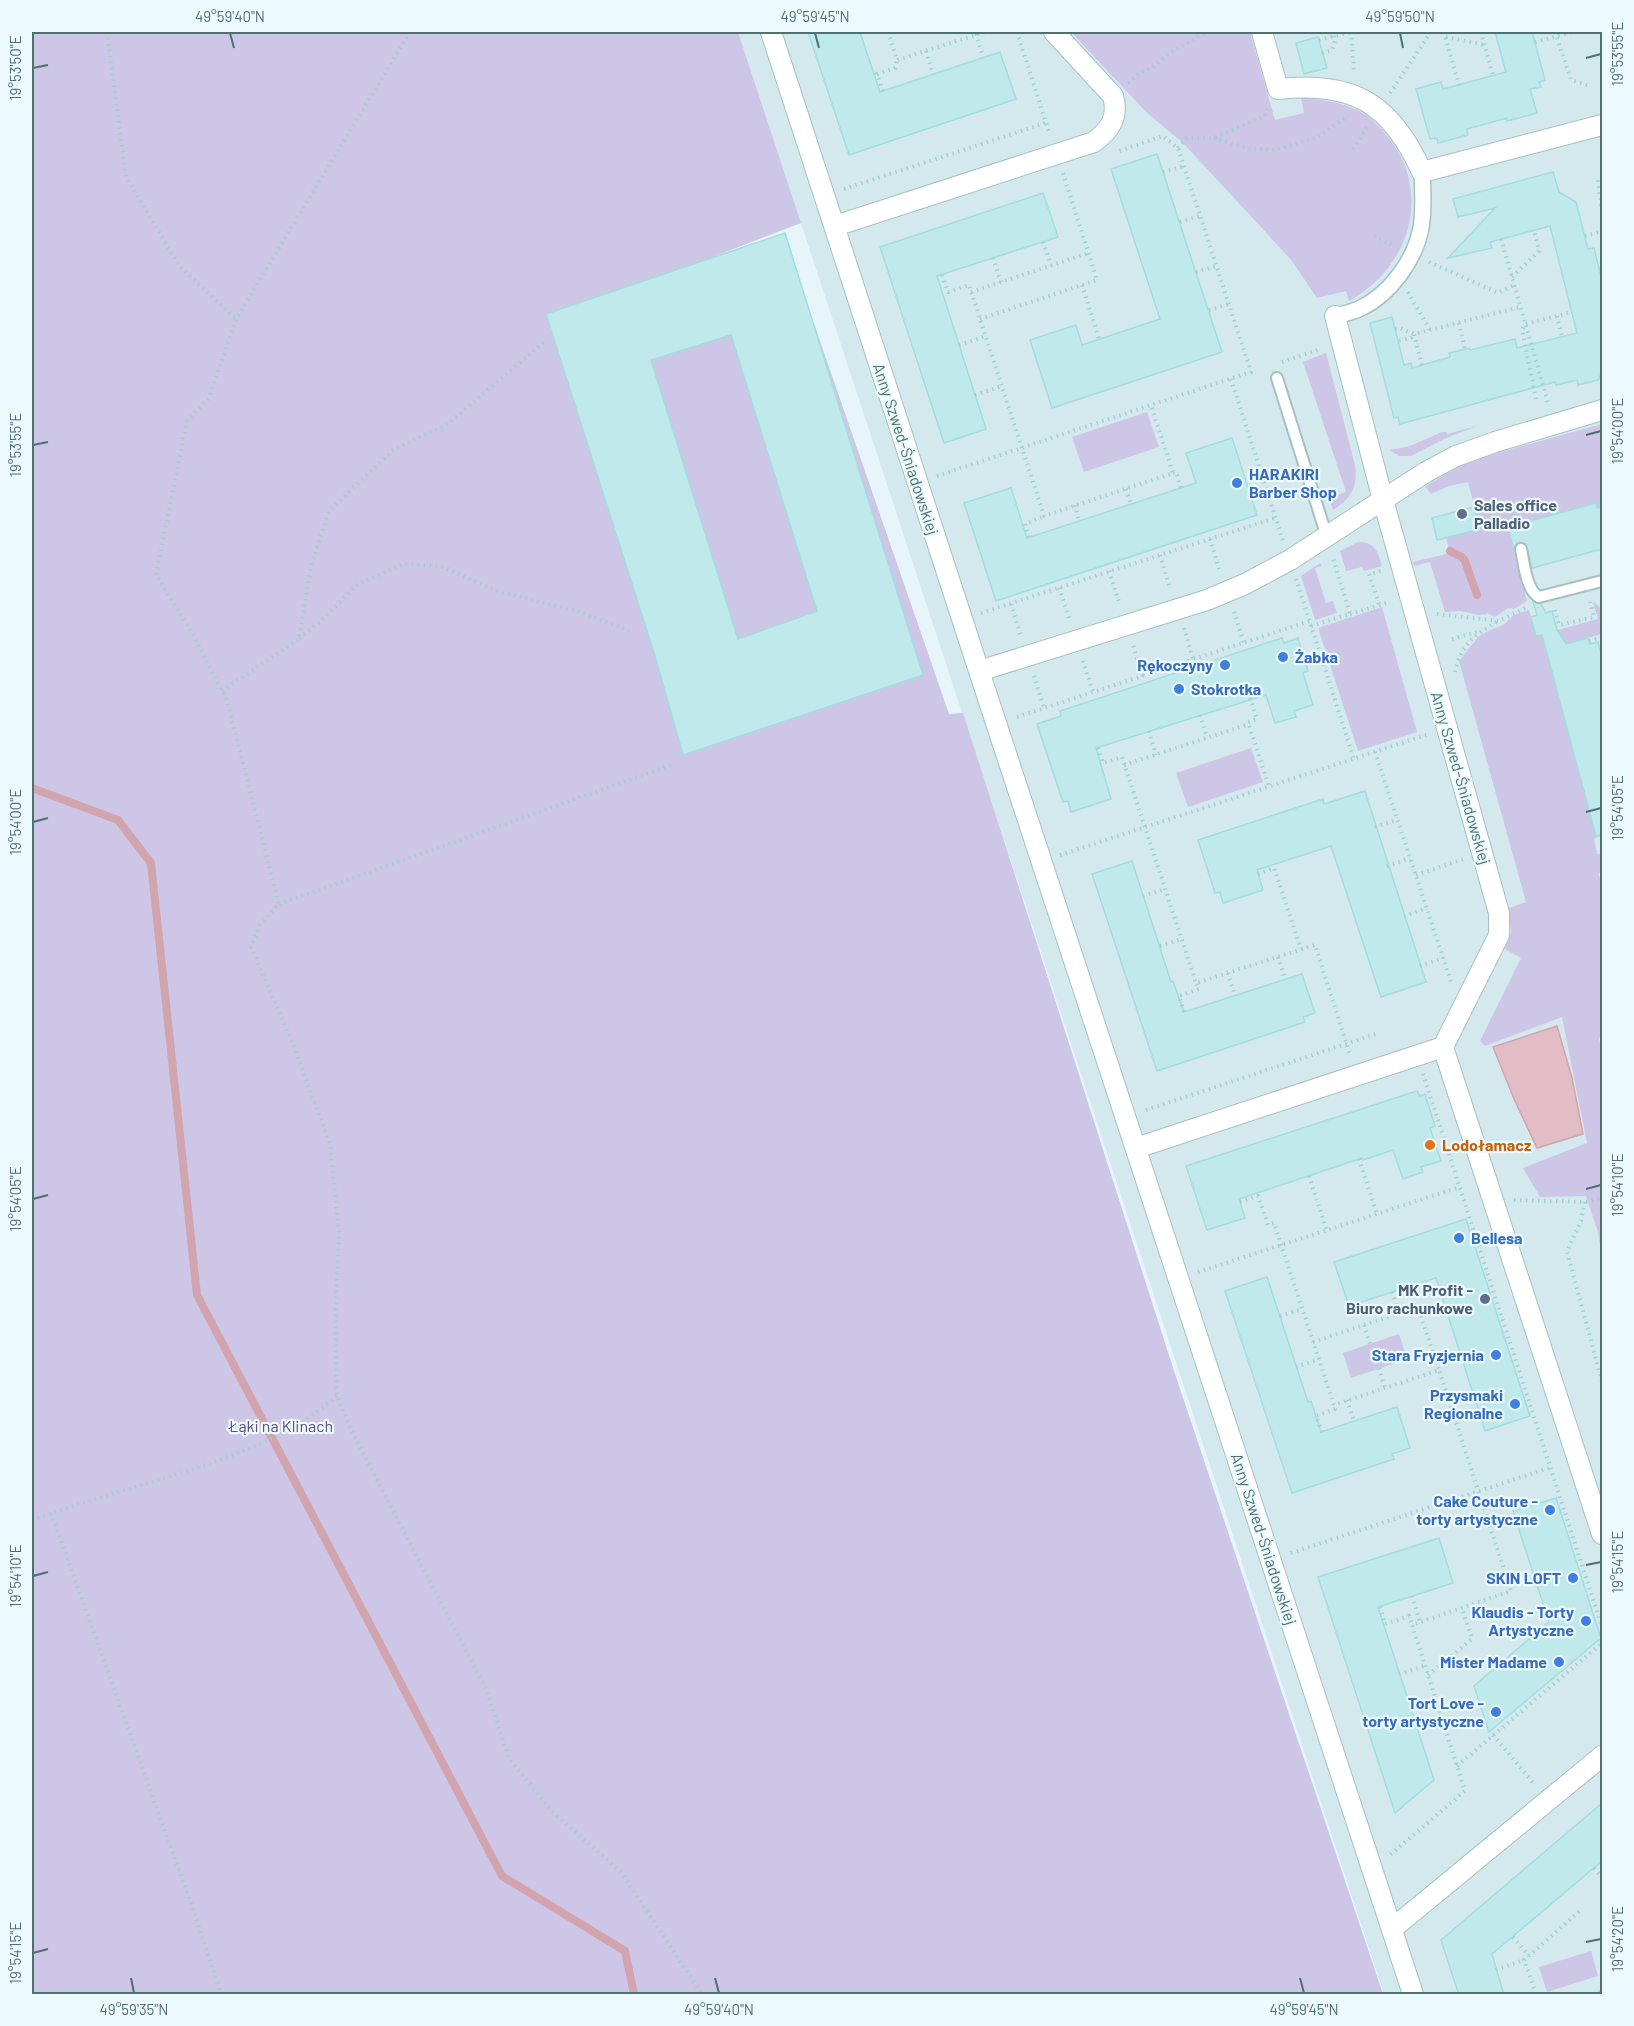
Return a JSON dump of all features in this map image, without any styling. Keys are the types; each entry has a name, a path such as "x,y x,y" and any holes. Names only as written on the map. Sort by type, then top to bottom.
{"street":[{"name":"Anny Szwed-Śniadowskiej","path":"771,32 1413,1995"},
{"path":"835,226 1094,142 1104,135 1113,123 1116,108 1113,96 1054,32"},
{"path":"1262,32 1278,89 1325,88 1352,95 1379,110 1397,127 1422,172 1423,211 1412,255 1382,294 1362,308 1335,316"},
{"path":"1422,172 1602,125"},
{"name":"Anny Szwed-Śniadowskiej","path":"1335,316 1383,500 1499,913 1499,935 1443,1047"},
{"path":"979,671 1207,600 1245,584 1290,560 1426,472 1456,456 1602,410"},
{"path":"1136,1148 1443,1047 1602,1534"},
{"path":"1392,1929 1602,1756"}],"lane":[{"path":"1277,378 1327,537"},
{"path":"1521,549 1531,587 1534,594 1539,597 1602,581"}],"path":[{"path":"107,32 126,177 180,267 236,319"},
{"path":"279,904 226,700 193,634 156,575 187,421 209,398 236,319 410,32"},
{"path":"883,91 877,74 895,68 897,60 888,32"},
{"path":"897,60 985,32"},
{"path":"980,318 1097,280 1017,32"},
{"path":"1113,96 1138,74 1153,67 1171,52 1207,32"},
{"path":"1319,40 1334,34 1351,32 1354,75"},
{"path":"1405,70 1431,32"},
{"path":"1444,32 1459,85"},
{"path":"1482,32 1493,76"},
{"path":"1535,42 1556,34 1572,32"},
{"path":"976,34 983,57"},
{"path":"1323,53 1332,50 1335,41 1334,34"},
{"path":"1556,34 1571,80 1587,85"},
{"path":"1446,37 1485,45"},
{"path":"926,51 933,74"},
{"path":"1214,138 1265,116 1278,89"},
{"path":"1178,148 1188,138 1214,138 1248,148 1275,150 1318,137 1352,113"},
{"path":"841,190 1046,123"},
{"path":"943,474 1251,372 1178,148 1163,136 1118,151"},
{"path":"1163,172 1184,166"},
{"path":"1602,176 1598,180 1602,210"},
{"path":"1180,222 1200,216"},
{"path":"1512,277 1539,251 1534,231"},
{"path":"1585,236 1602,231"},
{"path":"1501,239 1550,409"},
{"path":"1043,242 1051,265"},
{"path":"971,292 1089,253"},
{"path":"993,258 1001,282"},
{"path":"1196,272 1217,266"},
{"path":"1451,272 1498,293 1514,285"},
{"path":"942,275 948,292 969,285 1044,516"},
{"path":"1082,285 1099,339"},
{"path":"1410,297 1430,330"},
{"path":"1209,310 1229,304"},
{"path":"1398,341 1411,338 1414,334 1520,307"},
{"path":"1536,399 1522,330 1525,324 1572,312"},
{"path":"1557,316 1562,337"},
{"path":"1458,323 1465,349"},
{"path":"1395,329 1400,328 1414,334"},
{"path":"1414,334 1422,365"},
{"path":"959,345 986,336"},
{"path":"299,639 311,566 330,511 393,450 448,424 544,342"},
{"path":"1273,365 1342,342"},
{"path":"1231,379 1354,759"},
{"path":"975,395 1002,386"},
{"path":"1151,405 1173,473"},
{"path":"1029,537 1025,524 1074,505 1176,472 1181,488"},
{"path":"1126,489 1131,504"},
{"path":"1074,505 1079,521"},
{"path":"991,610 1275,518"},
{"path":"1327,537 1350,614"},
{"path":"1210,539 1221,575"},
{"path":"1160,555 1171,594"},
{"path":"222,691 299,639 321,621 358,584 404,564 441,566 497,591 581,612 629,631"},
{"path":"996,724 1244,643 1380,604 1369,574 1387,569"},
{"path":"1109,571 1122,610"},
{"path":"1059,588 1072,626"},
{"path":"1547,609 1554,608 1559,625 1594,616 1589,599 1598,601"},
{"path":"1011,604 1023,642"},
{"path":"1232,606 1244,643"},
{"path":"1452,639 1482,630 1514,612"},
{"path":"1446,616 1499,621"},
{"path":"1182,624 1193,659"},
{"path":"1454,678 1458,659 1470,640 1482,630"},
{"path":"1589,641 1602,637"},
{"path":"1131,639 1143,676"},
{"path":"1081,654 1093,692"},
{"path":"1032,670 1044,708"},
{"path":"1124,765 1249,724 1248,722 1257,719 1250,698"},
{"path":"1200,715 1207,738"},
{"path":"1249,724 1269,787"},
{"path":"1042,861 1447,728"},
{"path":"1149,731 1156,754"},
{"path":"1098,748 1103,763 1122,757 1166,889 1198,989 1179,996 1184,1012"},
{"path":"1376,752 1454,990"},
{"path":"671,765 279,904 260,925 251,947 293,1044 330,1144 339,1232 335,1328 337,1396 353,1434 486,1689 510,1759 553,1812 621,1872 702,1995"},
{"path":"1375,827 1398,819"},
{"path":"1416,875 1482,853"},
{"path":"1388,866 1410,858"},
{"path":"1258,874 1274,868 1300,950"},
{"path":"1143,896 1166,889"},
{"path":"1404,916 1427,908"},
{"path":"1160,946 1182,939"},
{"path":"1196,983 1315,945 1357,1076"},
{"path":"1278,957 1285,979"},
{"path":"1420,966 1443,958"},
{"path":"1228,973 1235,996"},
{"path":"1142,1111 1377,1034"},
{"path":"1417,1056 1602,1627"},
{"path":"1359,1160 1377,1214"},
{"path":"1309,1176 1327,1231"},
{"path":"1179,1279 1460,1187"},
{"path":"1491,1193 1515,1200 1585,1202 1602,1198"},
{"path":"1240,1202 1258,1196 1268,1225 1274,1223 1335,1409 1316,1416 1322,1432"},
{"path":"1585,1202 1581,1221 1567,1251 1602,1382"},
{"path":"1392,1292 1399,1313"},
{"path":"1313,1342 1418,1307 1511,1591 1412,1625"},
{"path":"1280,1316 1302,1309"},
{"path":"1364,1325 1370,1344"},
{"path":"1296,1367 1318,1359"},
{"path":"1379,1368 1385,1388"},
{"path":"1334,1405 1439,1370"},
{"path":"32,1520 158,1481 256,1445 298,1425 337,1396"},
{"path":"1347,1400 1354,1421"},
{"path":"1271,1560 1578,1458"},
{"path":"51,1513 200,1926 221,1995"},
{"path":"1412,1596 1420,1622"},
{"path":"1380,1607 1385,1624 1409,1616 1465,1791 1387,1857"},
{"path":"1428,1675 1473,1639 1462,1608"},
{"path":"1457,1766 1602,1643"},
{"path":"1399,1674 1425,1666"},
{"path":"1416,1725 1441,1716"},
{"path":"1493,1735 1548,1801"},
{"path":"1594,1868 1602,1877"},
{"path":"1496,1970 1524,1960 1582,1909"},
{"path":"1513,1937 1529,1956"},
{"path":"1524,1960 1536,1995"},
{"path":"1593,1995 1602,1992"}],"shaded area":[{"path":"738,32 1071,32 1146,112 1183,143 1291,260 1231,32 1602,32 1602,1154 1592,1156 1602,1218 1602,1994 1384,1994"},
{"path":"1557,1026 1572,1078 1583,1134 1537,1148 1493,1047"}],"green space":[{"name":"Łąki na Klinach","path":"32,32 738,32 801,223 715,256 784,237 949,714 963,713 1175,1374 1383,1994 32,1994"},
{"path":"1071,32 1250,32 1275,120 1304,113 1301,98 1338,103 1368,116 1389,138 1402,160 1410,183 1412,206 1408,228 1400,250 1387,270 1370,287 1349,301 1346,291 1317,298 1292,261 1183,143 1146,112"},
{"path":"1326,353 1356,473 1356,480 1349,496 1333,510 1329,498 1346,492 1303,362"},
{"path":"1147,412 1159,447 1084,472 1072,437"},
{"path":"1602,424 1602,507 1597,508 1596,504 1508,527 1527,601 1514,609 1508,608 1495,617 1487,613 1479,615 1460,611 1445,612 1430,562 1414,566 1413,562 1450,553 1446,538 1480,529 1468,482 1449,486 1431,494 1425,486 1471,460"},
{"path":"1477,426 1444,439 1411,456 1399,456 1390,450 1410,446 1442,432 1447,434"},
{"path":"1358,542 1364,542 1375,549 1382,566 1364,571 1362,567 1346,571 1340,551"},
{"path":"1320,563 1322,566 1315,568 1326,603 1333,601 1337,613 1315,620 1301,576"},
{"path":"1593,602 1602,611 1602,634 1547,649 1587,804 1602,801 1602,836 1594,838 1597,854 1601,854 1602,873 1599,873 1602,894 1602,1037 1599,1038 1602,1055 1602,1257 1598,1232 1586,1196 1540,1197 1523,1168 1587,1143 1562,1017 1485,1046 1480,1041 1521,958 1505,949 1511,933 1509,908 1526,902 1459,661 1478,637 1503,625 1514,615 1529,610 1536,636 1598,619"},
{"path":"1382,607 1417,732 1358,751 1318,628"},
{"path":"1251,748 1263,782 1188,807 1176,773"},
{"path":"1399,1334 1407,1359 1351,1378 1343,1353"},
{"path":"1591,1951 1598,1976 1547,1992 1539,1967"}],"building":[{"path":"808,32 860,32 880,92 1000,52 1016,99 849,155"},
{"path":"1495,32 1532,32 1545,80 1539,82 1541,87 1530,89 1537,113 1507,121 1507,118 1467,129 1468,135 1438,143 1437,138 1430,139 1416,89 1441,82 1443,89 1506,72"},
{"path":"1318,37 1327,68 1304,74 1296,43"},
{"path":"1157,154 1222,352 1052,408 1030,340 1076,325 1082,345 1160,319 1111,169"},
{"path":"1553,172 1559,192 1576,202 1588,249 1594,248 1602,280 1602,372 1598,380 1578,385 1577,380 1556,385 1555,382 1400,424 1398,417 1394,418 1370,323 1392,317 1404,365 1411,363 1412,368 1450,357 1449,353 1469,348 1470,350 1515,339 1517,348 1577,333 1550,226 1490,242 1492,248 1448,258 1495,208 1458,217 1453,199"},
{"path":"1043,193 1058,237 937,276 986,429 944,443 880,247"},
{"path":"785,233 923,675 683,755 655,656 546,314","holes":["731,335 817,611 738,639 651,360"]},
{"path":"1232,438 1257,515 996,601 964,503 1011,488 1027,538 1196,483 1186,453"},
{"path":"1596,503 1597,508 1602,507 1602,549 1532,568 1526,544 1519,542 1514,550 1508,527"},
{"name":"Sales office Palladio","path":"1474,507 1480,529 1437,540 1432,518"},
{"path":"1533,602 1541,604 1546,613 1552,611 1557,630 1566,644 1588,638 1590,644 1598,642 1602,657 1602,835 1596,836 1542,635 1536,636 1531,617 1537,615"},
{"path":"1282,638 1284,643 1298,638 1308,671 1303,673 1313,705 1294,711 1296,717 1275,723 1266,695 1096,748 1111,799 1071,812 1068,801 1063,802 1037,724 1061,716 1060,711"},
{"path":"1365,791 1426,982 1381,997 1331,846 1257,870 1263,890 1223,903 1220,892 1215,893 1198,840 1323,799 1324,804"},
{"path":"1132,861 1171,982 1173,981 1184,1012 1302,974 1315,1013 1303,1017 1305,1022 1157,1071 1092,874"},
{"path":"1417,1091 1420,1096 1425,1094 1435,1126 1430,1128 1441,1161 1421,1167 1423,1172 1403,1179 1393,1150 1363,1160 1362,1158 1239,1199 1245,1218 1207,1230 1186,1166"},
{"path":"1466,1219 1530,1416 1485,1431 1436,1278 1349,1306 1334,1262"},
{"path":"1267,1277 1308,1402 1311,1401 1321,1432 1397,1407 1410,1448 1392,1454 1394,1459 1292,1493 1225,1291"},
{"path":"1556,1498 1601,1638 1489,1732 1474,1686 1549,1622 1513,1511"},
{"path":"1439,1538 1453,1583 1378,1607 1434,1780 1395,1813 1318,1577"},
{"path":"1602,1803 1602,1861 1492,1954 1504,1995 1459,1995 1441,1940"}],"waterway":[{"path":"1450,551 1465,561 1477,595"},
{"path":"32,788 118,820 151,863 197,1295 502,1876 625,1951 634,1994"}],"place":[{"name":"HARAKIRI Barber Shop","path":"1237,483"},
{"name":"Sales office Palladio","path":"1462,514"},
{"name":"Żabka","path":"1283,657"},
{"name":"Rękoczyny","path":"1225,665"},
{"name":"Stokrotka","path":"1179,689"},
{"name":"Lodołamacz","path":"1430,1145"},
{"name":"Bellesa","path":"1459,1238"},
{"name":"MK Profit - Biuro rachunkowe","path":"1485,1299"},
{"name":"Stara Fryzjernia","path":"1496,1355"},
{"name":"Przysmaki Regionalne","path":"1515,1404"},
{"name":"Cake Couture - torty artystyczne","path":"1550,1510"},
{"name":"SKIN LOFT","path":"1573,1578"},
{"name":"Klaudis - Torty Artystyczne","path":"1586,1621"},
{"name":"Mister Madame","path":"1559,1662"},
{"name":"Tort Love - torty artystyczne","path":"1496,1712"}]}
